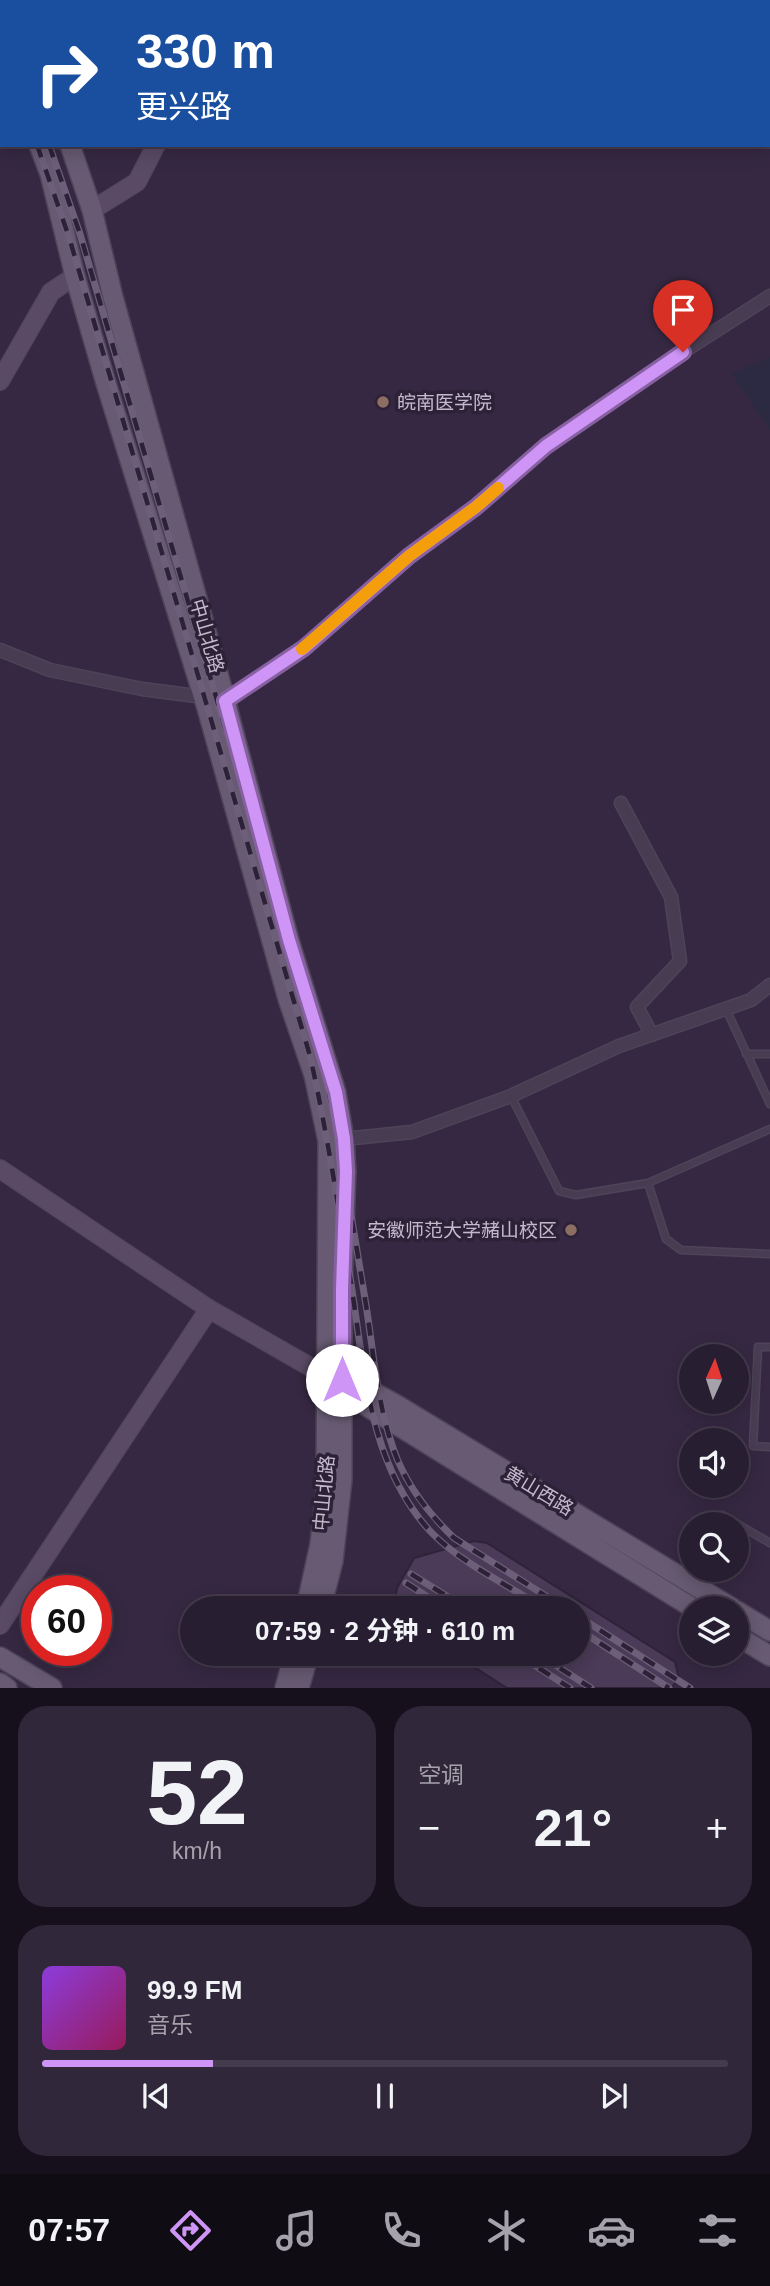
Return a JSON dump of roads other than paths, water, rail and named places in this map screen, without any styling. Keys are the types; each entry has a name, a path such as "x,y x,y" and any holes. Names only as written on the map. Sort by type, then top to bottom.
{"main road":[{"path":"40,147 50,174 75,276 131,468 212,702 288,999 314,1075 328,1141 338,1383"},
{"name":"中山北路","path":"70,147 92,210 212,702 336,1092 344,1139 346,1171 338,1383 320,1544 309,1596"},
{"name":"中山北路","path":"324,1596 339,1523 342,1480 338,1383"},
{"name":"黄山西路","path":"338,1383 679,1599"},
{"name":"黄山西路","path":"338,1383 362,1386 395,1404 712,1596"},
{"name":"黄山西路","path":"749,1618 770,1631"},
{"path":"749,1643 770,1656"},
{"path":"0,1657 50,1687"},
{"path":"285,1688 291,1666"},
{"path":"299,1688 305,1666"},
{"path":"0,1683 7,1688"}],"street":[{"path":"92,210 137,182 155,147"},
{"path":"0,381 51,292 75,276"},
{"path":"0,650 50,670 212,702 304,648 409,556 476,507 546,446 661,366 770,296"},
{"path":"621,803 671,897 680,961 637,1007 652,1035"},
{"path":"344,1139 412,1132 511,1096 619,1046 751,1000 770,985"},
{"name":"黄山西路","path":"0,1170 209,1309 338,1383"},
{"path":"0,1625 209,1309"}],"lane":[{"path":"726,1009 770,1104"},
{"path":"746,1054 770,1054"},
{"path":"511,1096 559,1191 576,1195 648,1183 770,1129"},
{"path":"648,1183 666,1239 681,1250 770,1254"},
{"path":"770,1347 758,1347 754,1446 770,1447"},
{"path":"749,1531 770,1543"}],"railway":[{"path":"38,147 69,237 310,1056 331,1163 364,1373 380,1441 392,1473 409,1503 430,1531 469,1563 524,1596"},
{"path":"50,147 80,234 321,1054 345,1179 377,1384 391,1443 415,1492 454,1538 546,1596"},
{"path":"411,1574 447,1596"},
{"path":"406,1583 426,1596"},
{"path":"590,1624 690,1688"},
{"path":"590,1637 669,1688"},
{"path":"536,1666 570,1688"},
{"path":"557,1666 591,1688"}],"place":[{"name":"皖南医学院","path":"383,402"},
{"name":"安徽师范大学赭山校区","path":"571,1230"}]}
